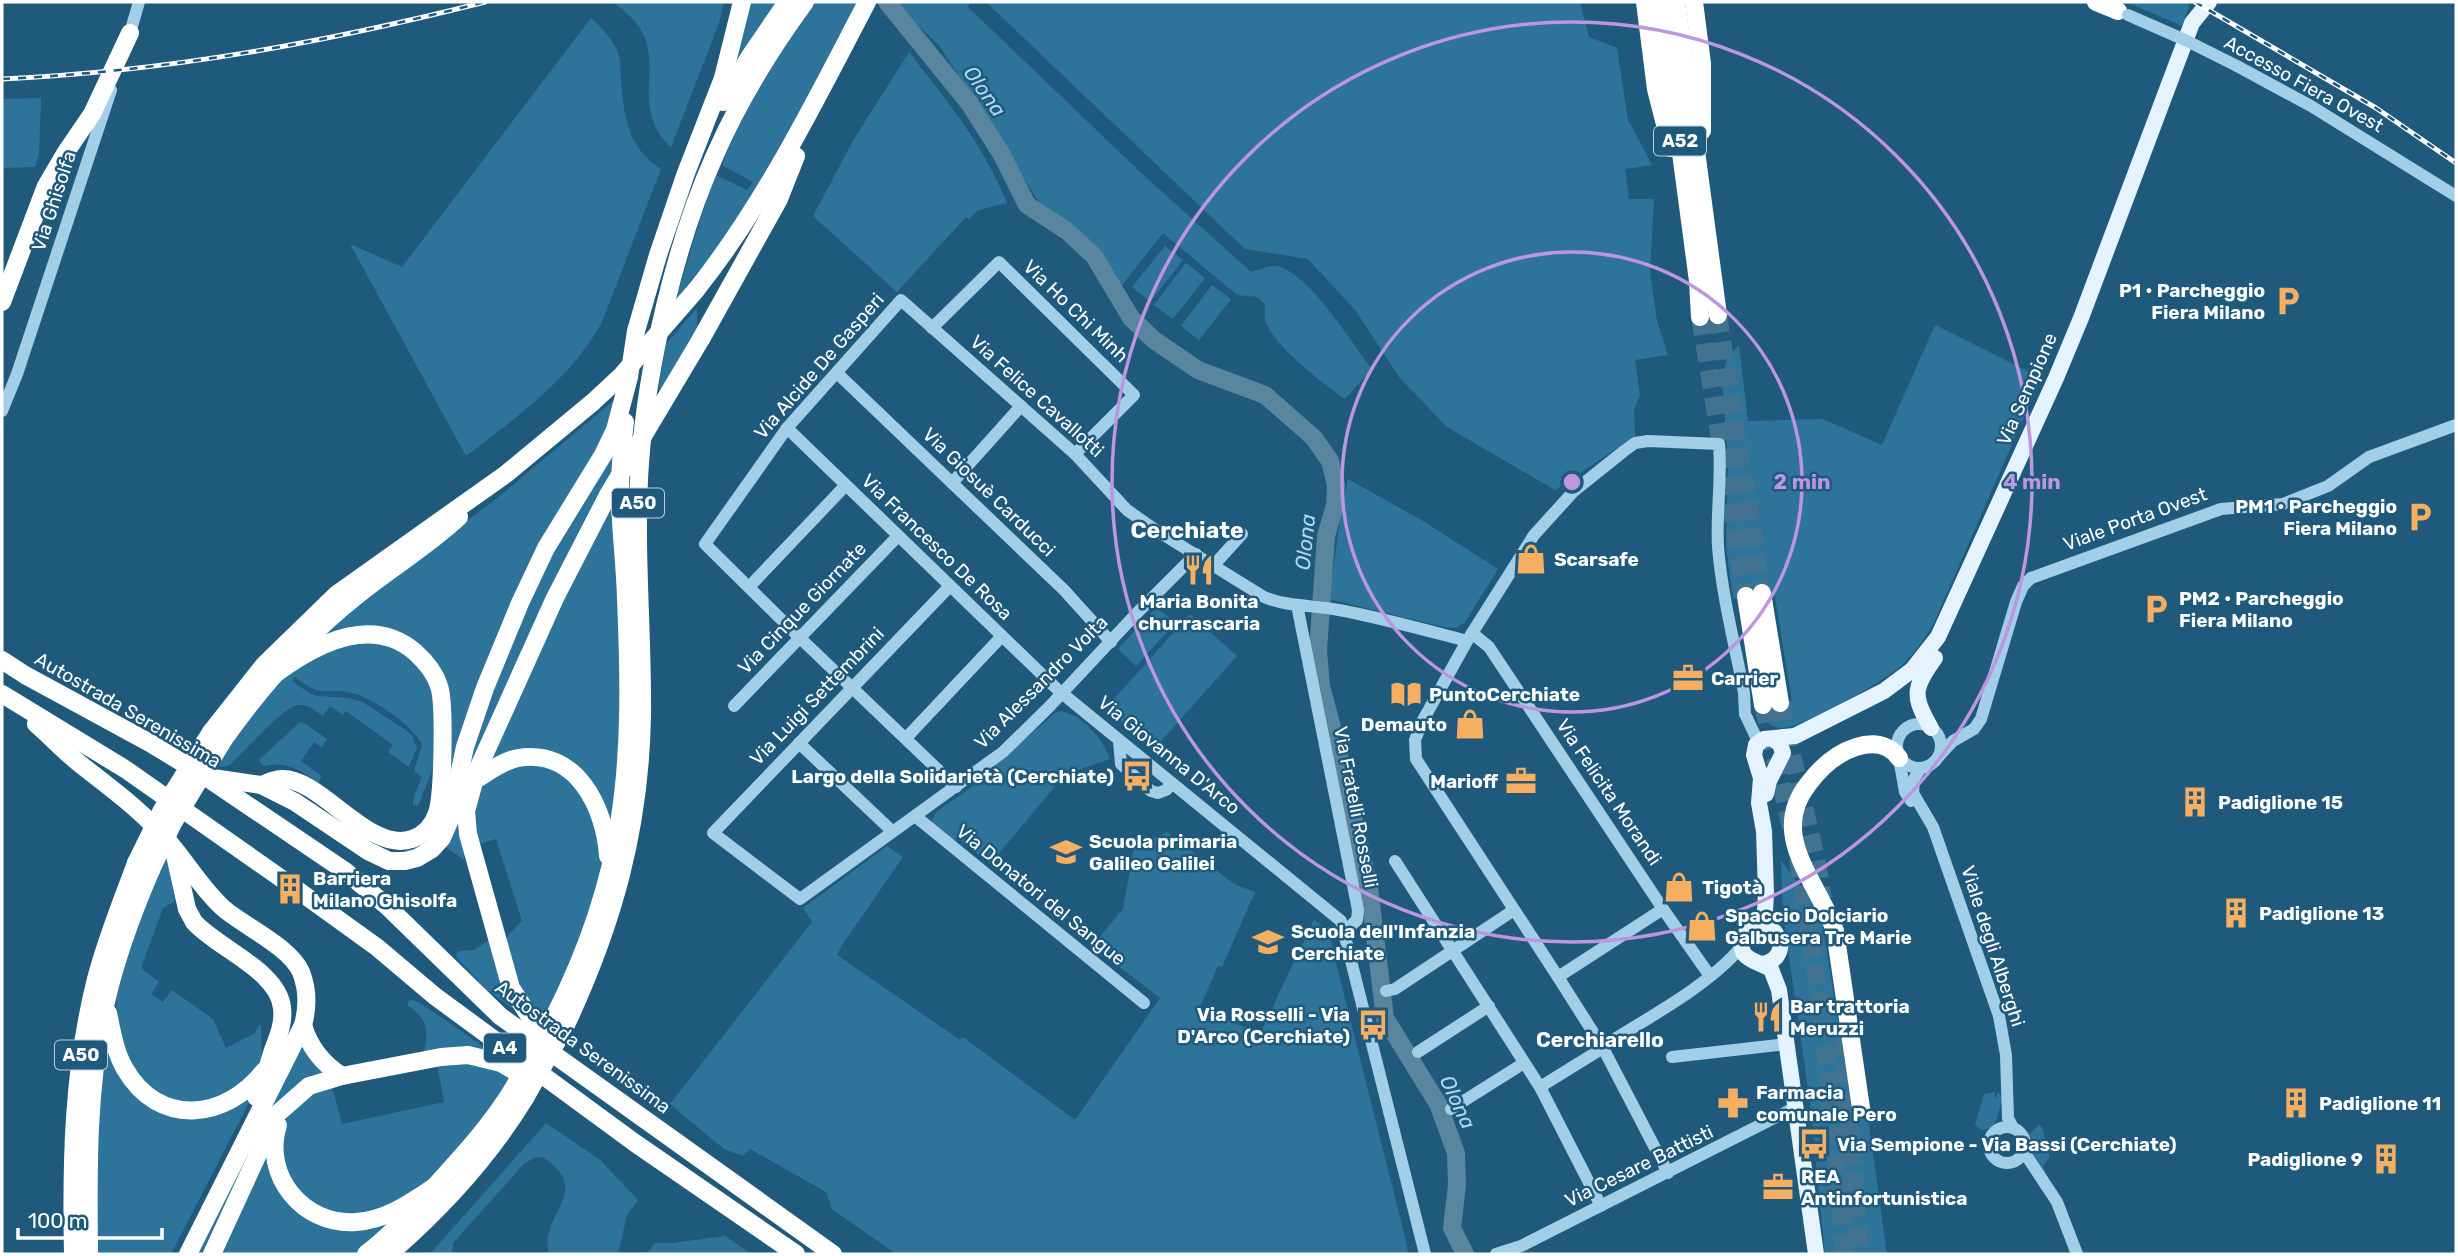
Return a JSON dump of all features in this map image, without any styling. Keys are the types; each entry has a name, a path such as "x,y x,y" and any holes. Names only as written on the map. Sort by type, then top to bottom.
{"highway":[{"path":"559,1023 586,943 620,818 627,741 626,595 620,493 629,377 636,331 686,173 723,78 742,2"},
{"path":"686,173 750,56 787,2"},
{"name":"A50","path":"388,1254 466,1178 499,1137 519,1093 592,969 610,918 635,812 642,718 638,537 640,460 651,376 685,236 714,157 747,90 805,2"},
{"name":"A50","path":"74,1254 72,1144 83,1040 100,964 144,867 162,810 264,665 337,594 506,474 593,402 630,367 696,290 750,216 867,2"},
{"path":"1638,2 1672,150 1684,240 1698,281"},
{"path":"1644,2 1653,74"},
{"name":"A52","path":"1661,2 1698,281 1709,316 1707,234 1676,2"},
{"path":"1694,2 1702,64 1707,234"},
{"path":"2096,2 2118,9"},
{"path":"2,302 47,186 96,107 130,33"},
{"path":"614,1097 532,1020 511,988 468,834 466,811 477,771 555,597 608,495 701,339 779,200 818,94"},
{"path":"206,777 261,785 295,802 380,858 405,861 424,855 437,845 449,822 464,747 520,603 546,548 611,442 629,377"},
{"path":"217,735 307,640 352,599 442,533 506,474"},
{"path":"1754,595 1772,704"},
{"path":"261,785 279,779 299,783 373,834 396,840 410,840 422,834 433,822 439,807 442,713 440,688 429,667 412,649 390,638 368,634 354,635 317,647 275,674"},
{"name":"Autostrada Serenissima","path":"2,660 24,676 150,743 206,777 345,871 387,906 500,1016 833,1254"},
{"path":"6,697 78,763 131,804 172,845 205,889 224,908 289,956 301,972 307,1000 303,1025 188,1254"},
{"name":"A4","path":"6,697 125,769 292,886 379,948 436,997 635,1143 796,1254"},
{"path":"1861,1108 1835,931 1798,855 1793,839 1793,820 1799,797 1806,786 1821,769 1844,752 1864,745 1879,745 1892,750 1899,758"},
{"path":"475,780 498,766 519,758 541,758 563,766 584,783 598,807 606,837 608,869"},
{"path":"172,845 187,909 194,922 260,972 278,993 283,1016 263,1083 177,1254"},
{"path":"89,1254 89,1135 96,1063 106,1001 144,867"},
{"path":"106,1001 115,1045 125,1069 145,1094 167,1106 192,1112 222,1104 255,1081 268,1065"},
{"path":"303,1025 317,1053 342,1076"},
{"path":"212,1254 271,1126 285,1105 309,1086 342,1076 441,1057 479,1056 513,1069 635,1143"},
{"path":"366,1254 403,1223 519,1093"},
{"path":"285,1105 275,1140 277,1169 289,1193 314,1213 338,1221 366,1221 404,1207 434,1187"}],"main road":[{"name":"Via Sempione","path":"1764,746 1829,720 1884,691 1912,670 1938,637 2081,318 2192,23 2193,2"},
{"name":"Via Sempione","path":"2192,23 2209,2"},
{"path":"1931,728 1917,703 1917,689 1923,675 1950,635 1963,586"},
{"name":"Via Sempione","path":"1775,932 1772,832 1765,795 1769,781 1794,744 1829,720"},
{"path":"1780,744 1782,760 1768,768 1759,764 1764,746 1780,744"},
{"path":"1764,746 1759,803 1764,831 1765,911 1757,926 1746,933 1751,956 1774,974 1779,989 1816,1254"},
{"path":"1757,926 1770,928 1775,932 1780,944 1777,956 1784,972 1792,1010 1792,1028 1786,1044"},
{"path":"1751,956 1768,963 1777,956"}],"street":[{"name":"Via Ghisolfa","path":"2,411 17,373 139,2"},
{"name":"Accesso Fiera Ovest","path":"2086,2 2118,9 2236,66 2311,106 2456,196"},
{"name":"Via Ho Chi Minh","path":"932,328 999,262 1134,395 1074,454"},
{"name":"Via Felice Cavallotti","path":"901,300 1074,454 1120,503 1144,523 1264,597 1470,637"},
{"name":"Via Alcide De Gasperi","path":"901,300 787,428 705,544 956,787"},
{"name":"Via Giosuè Carducci","path":"837,373 1064,590 1111,642"},
{"path":"952,483 1021,406"},
{"name":"Viale Porta Ovest","path":"1939,756 1953,741 1977,726 1981,719 2016,602 2031,578 2221,509 2283,504 2328,486 2369,457 2456,425"},
{"name":"Via Francesco De Rosa","path":"787,428 1062,693"},
{"path":"1668,1173 1603,1048 1416,760 1415,740 1422,722 1470,637 1534,535 1580,485 1635,443 1664,440 1719,444 1718,549 1744,693 1764,746"},
{"path":"749,587 845,486"},
{"path":"1213,566 1242,534"},
{"name":"Via Cinque Giornate","path":"734,706 898,536"},
{"name":"Via Alessandro Volta","path":"800,899 1003,752 1196,554"},
{"name":"Via Luigi Settembrini","path":"800,899 713,833 950,586"},
{"name":"Via Fratelli Rosselli","path":"1297,605 1357,910 1357,920 1345,931"},
{"path":"906,738 1002,636"},
{"name":"Via Felicita Morandi","path":"1470,637 1489,646 1710,976"},
{"name":"Via Giovanna D'Arco","path":"1062,693 1336,916 1345,931"},
{"name":"Viale Porta Ovest","path":"1931,728 1961,730 1972,723 1984,706"},
{"path":"1913,724 1931,728 1940,740 1939,756 1931,765 1920,769 1908,766 1899,758 1896,746 1902,731 1913,724"},
{"path":"1119,741 1121,764 1137,780 1157,793 1172,784"},
{"path":"799,743 892,831"},
{"name":"Viale degli Alberghi","path":"1899,758 1905,792 1910,800 1925,812"},
{"name":"Viale degli Alberghi","path":"1920,769 1914,779 1913,793 1933,827 2000,1016 2005,1041 2008,1118 2013,1128"},
{"name":"Via Donatori del Sangue","path":"915,816 1144,1003"},
{"path":"1395,861 1540,1087 1601,1206"},
{"path":"1558,977 1663,909"},
{"path":"1386,991 1395,989 1514,910"},
{"path":"1345,931 1425,1254"},
{"path":"1540,1087 1724,967 1751,956"},
{"path":"1418,1052 1489,1006"},
{"path":"1672,1057 1786,1044"},
{"path":"1451,1109 1524,1063"},
{"name":"Viale degli Alberghi","path":"1995,1132 2008,1096"},
{"name":"Via Cesare Battisti","path":"1496,1254 1521,1246 1796,1107"},
{"path":"2021,1156 2005,1163 1995,1158 1989,1148 1995,1132 2003,1128 2013,1128 2023,1137 2021,1156 2061,1210 2077,1254"}],"shaded area":[{"path":"613,2 724,2 719,23 671,147 659,133 652,118 647,43 637,24"},
{"path":"747,2 777,2 730,78"},
{"path":"816,2 857,2 753,193 704,265 676,299 716,175 747,190 753,182 722,165 741,122 764,81"},
{"path":"971,2 968,7 1139,171 1251,272 1277,266 1302,281 1329,310 1372,369 1345,399 1313,375 1279,342 1265,321 1265,305 1258,297 1237,295 1163,233 1119,289 1084,237 1042,207 939,45 895,4"},
{"path":"986,2 1580,2 1589,37 1617,48 1628,120 1652,165 1625,169 1629,199 1654,199 1650,272 1657,321 1668,355 1635,360 1640,395 1634,410 1635,436 1555,490 1447,427 1399,377 1356,311 1308,259 1245,249"},
{"path":"2127,2 2188,2 2189,7 2182,26"},
{"path":"591,18 618,52 626,118 634,141 661,169 602,322 589,343 541,396 466,456 350,244 402,267"},
{"path":"909,52 976,142 1007,203 978,210 969,219 966,217 897,292 813,216 854,139"},
{"path":"41,98 39,153 35,167 2,168 2,99"},
{"path":"1165,246 1183,260 1150,302 1132,287"},
{"path":"1186,263 1205,278 1173,319 1154,305"},
{"path":"1212,285 1231,299 1199,340 1181,326"},
{"path":"697,308 697,336 659,399 666,344"},
{"path":"1935,325 2041,378 1932,627 1918,647 1894,672 1844,702 1793,726 1773,726 1762,718 1754,707 1792,701 1774,591 1733,599 1726,546 1728,462 1722,378 1727,358 1739,345 1748,421 1823,419 1882,445"},
{"path":"618,397 608,437 555,522 439,834 416,853 395,853 416,848 433,836 447,712 410,642 318,636 401,569 495,500"},
{"path":"612,455 615,455 614,476 485,741 464,860 443,845 467,756 531,589"},
{"path":"1348,479 1423,521 1498,569 1465,622 1456,628 1444,627 1329,599"},
{"path":"615,498 623,738 613,834 572,765 494,762 489,759 519,688"},
{"path":"1156,608 1176,622 1136,666 1118,649"},
{"path":"1190,614 1237,656 1153,750 1106,708"},
{"path":"387,642 414,658 435,692 435,754 432,771 418,806 413,805 413,799 422,777 414,771 422,745 418,737 381,706 352,693 312,688 295,677 292,681 309,693 349,698 364,703 407,731 417,748 409,767 388,752 393,745 346,711 343,715 330,706 323,716 302,705 283,713 231,764 225,767 216,766 229,739 287,672 337,645"},
{"path":"1061,711 1078,718 1092,729 1110,759 1078,770 1072,766 990,864 957,838 953,842 931,822 936,812 965,792 1055,713"},
{"path":"300,722 327,739 322,747 314,742 301,761 322,776 318,783 292,767 264,766 260,763 260,759"},
{"path":"521,762 554,767 590,802 602,858 597,897 546,1021 524,994 505,939 522,921 496,839 479,844 474,827 474,802 479,792 495,776"},
{"path":"1167,832 1234,884 1255,892 1222,967 1218,966 1200,1007 1260,1034 1314,919 1328,931 1408,1254 896,1254 832,1209 826,1192 750,1149 743,1156 724,1149 670,1104 812,922 803,908 887,846 903,857 837,955 960,1040 963,1037 1075,1120 1160,998 1092,946 1123,909 1134,847"},
{"path":"164,854 169,861 177,900 163,908 141,968 159,982 151,994 163,1002 172,990 213,1019 226,1048 255,1033 261,1025 262,1056 257,1068 240,1087 201,1106 160,1097 127,1064 116,1015 117,984"},
{"path":"1781,860 1815,907 1822,923 1853,1112 1867,1111 1887,1254 1825,1254 1810,1103 1783,914"},
{"path":"489,940 512,1008 487,990 457,958 459,951 474,950"},
{"path":"410,999 422,1004 491,1052 490,1054 423,1054 425,1026 419,1015 407,1005"},
{"path":"105,1031 115,1060 171,1113 255,1091 171,1254 93,1254 92,1222"},
{"path":"301,1040 325,1073 300,1086 207,1254 193,1254"},
{"path":"470,1059 516,1076 444,1170 402,1202 365,1215 326,1212 300,1196 282,1164 285,1122 295,1104 331,1083 342,1124 444,1102 437,1063"},
{"path":"1995,1092 1994,1097 1998,1092 2002,1098 1998,1116 1992,1128 1981,1130 1975,1124 1984,1094"},
{"path":"546,1123 600,1160 638,1200 627,1215 618,1254 549,1254 547,1241 564,1197 565,1186 562,1175 552,1164 538,1157 524,1164 453,1243 452,1254 430,1254"},
{"path":"2039,1125 2042,1127 2049,1154 2043,1166 2047,1176 2030,1153 2028,1135"},
{"path":"268,1143 309,1214 399,1213 357,1254 217,1254"},
{"path":"725,1236 751,1254 646,1254 655,1243"}],"waterway":[{"name":"Olona","path":"887,2 969,103 1002,155 1027,205 1067,231 1094,256 1131,318 1154,340 1198,370 1265,395 1314,438 1330,461 1336,485 1335,505 1326,536 1318,651 1321,686 1369,887 1385,1018 1438,1104 1456,1153 1457,1185 1452,1228 1465,1254"}],"tunnel":[{"path":"1718,315 1762,593"},
{"path":"1700,317 1746,596"},
{"path":"1780,703 1823,899"},
{"path":"1763,705 1792,832"},
{"path":"1798,859 1823,1022 1844,1254"},
{"path":"1843,1038 1860,1254"}],"railway":[{"path":"2,79 125,69 245,53 364,30 485,2"},
{"path":"2195,2 2376,108 2456,163"}],"place":[{"name":"P1 • Parcheggio Fiera Milano","path":"2288,301"},
{"name":"PM1 • Parcheggio Fiera Milano","path":"2420,517"},
{"name":"Scarsafe","path":"1531,559"},
{"name":"Maria Bonita churrascaria","path":"1199,570"},
{"name":"PM2 • Parcheggio Fiera Milano","path":"2156,609"},
{"name":"Carrier","path":"1688,678"},
{"name":"PuntoCerchiate","path":"1406,694"},
{"name":"Demauto","path":"1470,724"},
{"name":"Largo della Solidarietà (Cerchiate)","path":"1137,776"},
{"name":"Marioff","path":"1521,781"},
{"name":"Padiglione 15","path":"2195,802"},
{"name":"Scuola primaria Galileo Galilei","path":"1066,852"},
{"name":"Tigotà","path":"1679,887"},
{"name":"Barriera Milano Ghisolfa","path":"290,889"},
{"name":"Padiglione 13","path":"2236,913"},
{"name":"Spaccio Dolciario Galbusera Tre Marie","path":"1702,926"},
{"name":"Scuola dell'Infanzia Cerchiate","path":"1268,942"},
{"name":"Bar trattoria Meruzzi","path":"1767,1017"},
{"name":"Via Rosselli - Via D'Arco (Cerchiate)","path":"1373,1025"},
{"name":"Farmacia comunale Pero","path":"1733,1103"},
{"name":"Padiglione 11","path":"2296,1103"},
{"name":"Via Sempione - Via Bassi (Cerchiate)","path":"1814,1144"},
{"name":"Padiglione 9","path":"2386,1159"},
{"name":"REA Antinfortunistica","path":"1778,1187"}],"district":[{"name":"Cerchiate","path":"1187,530"},
{"name":"Cerchiarello","path":"1600,1039"}]}
